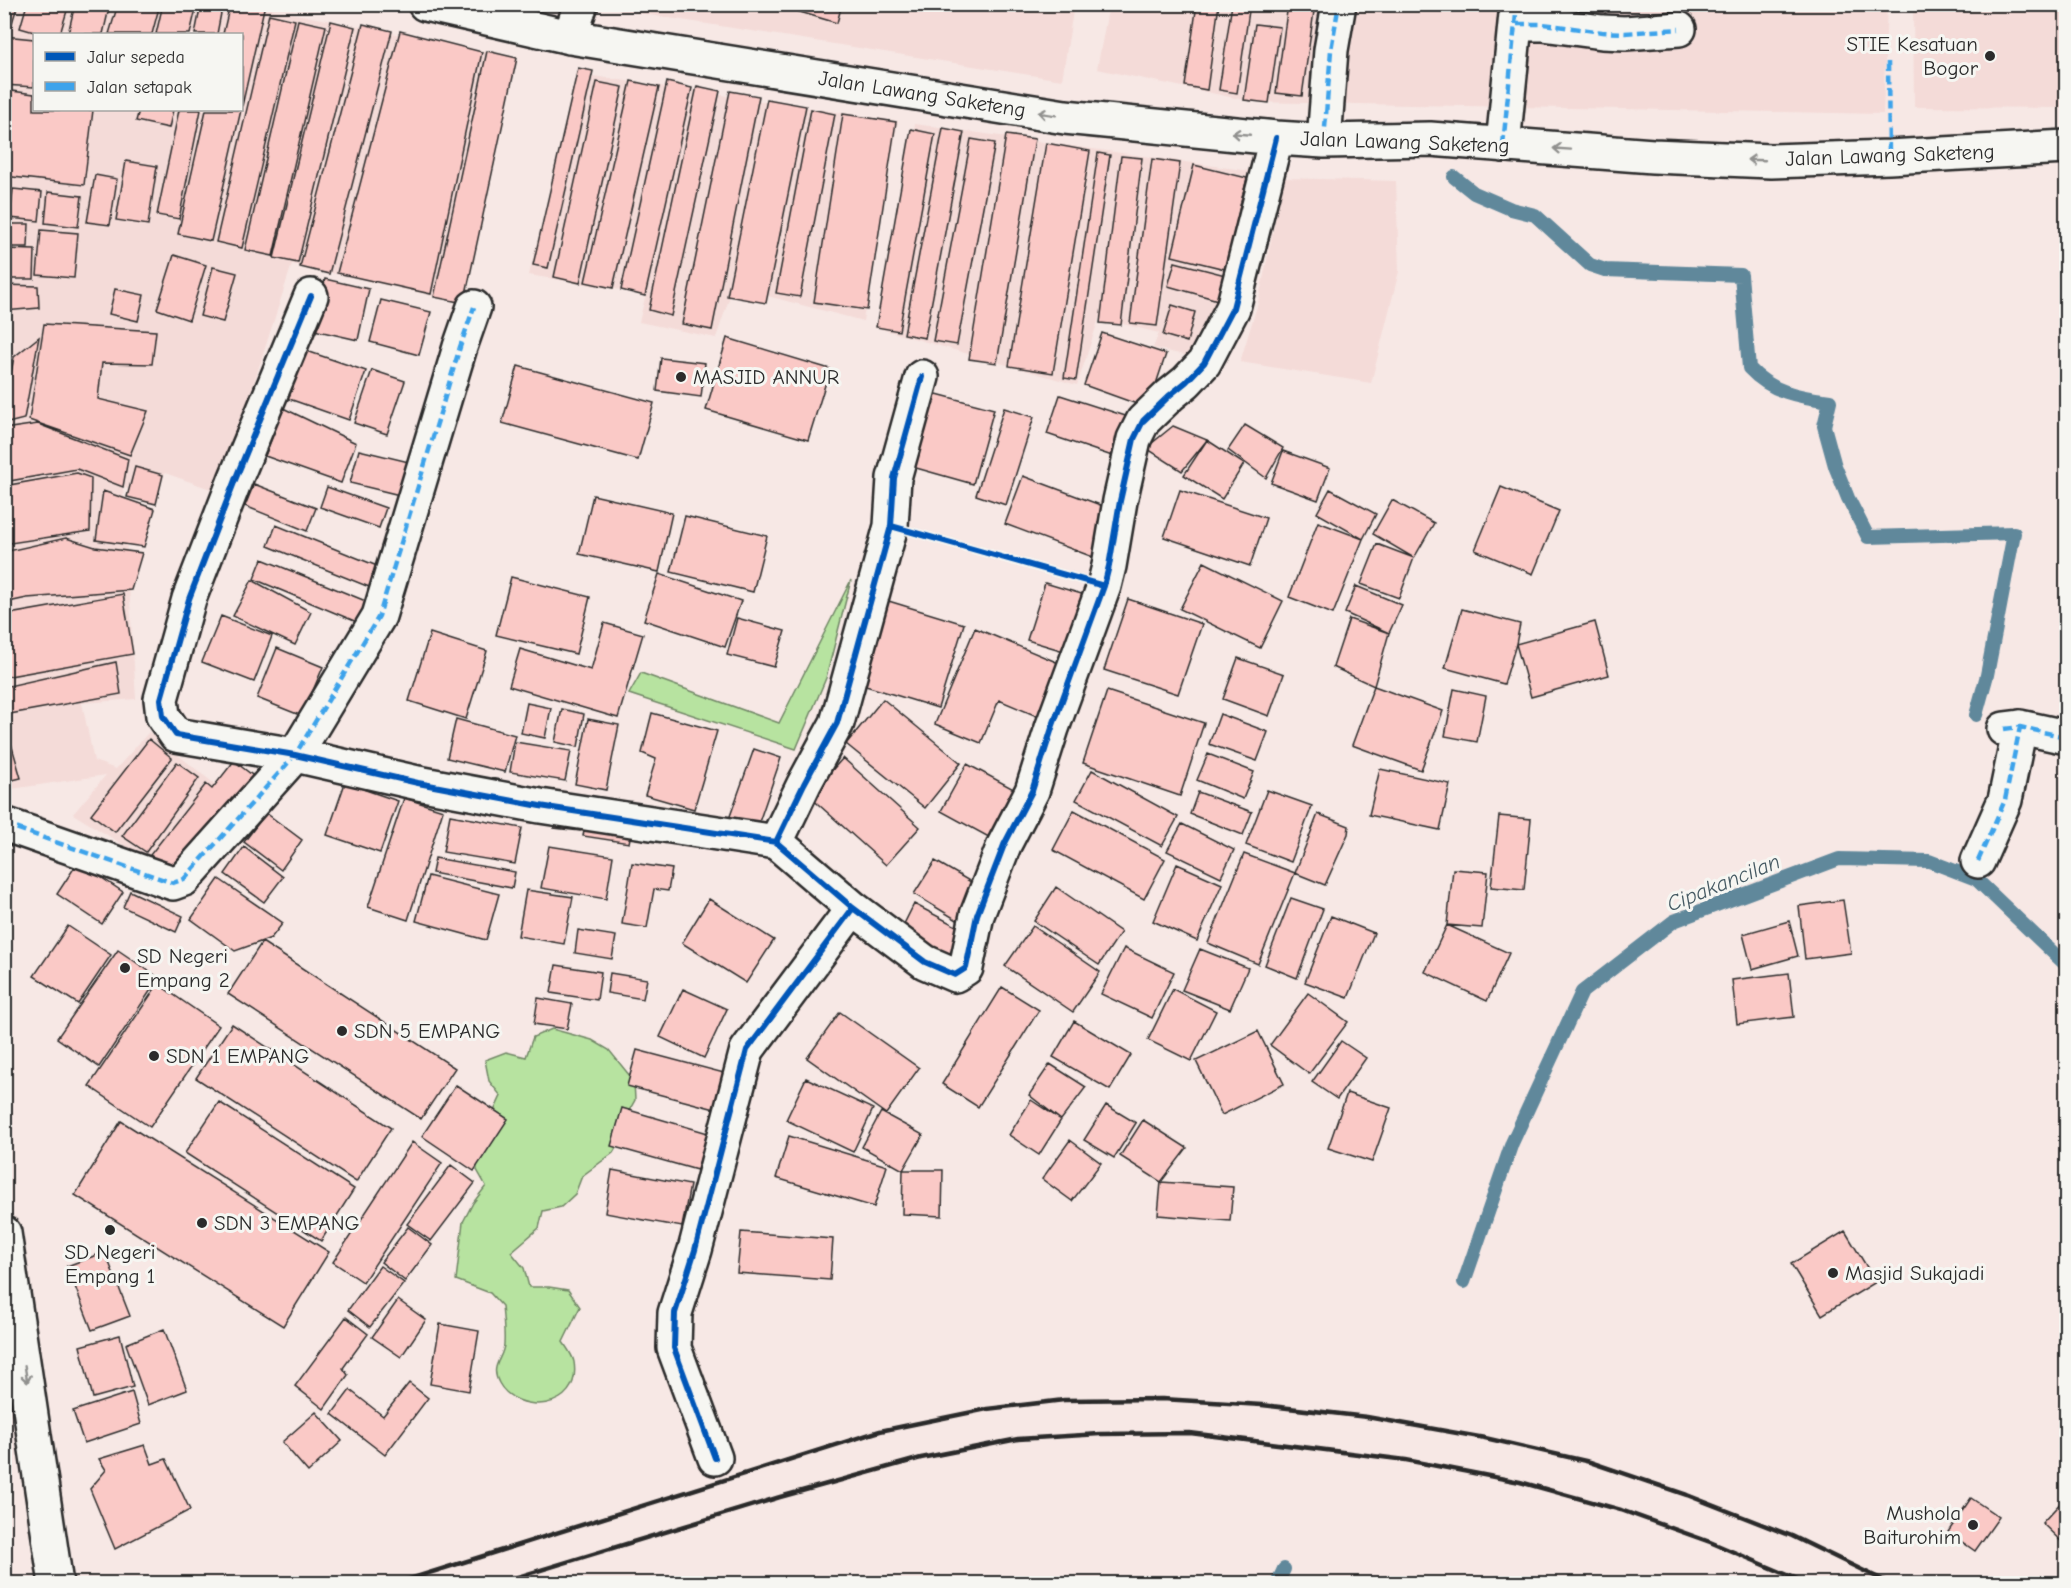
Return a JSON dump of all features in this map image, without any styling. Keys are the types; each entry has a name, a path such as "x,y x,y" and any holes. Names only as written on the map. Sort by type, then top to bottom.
{"street":[{"name":"Jalan Lawang Saketeng","path":"425,4 570,37 1065,117 1276,138 1324,141 1430,139 1653,156 1771,160 1889,157 2067,147"},
{"path":"570,37 581,4"},
{"path":"1324,141 1331,50 1339,4"},
{"path":"1503,145 1517,14 1543,24 1602,33 1679,29"},
{"path":"311,297 235,480 189,599 161,699 163,716 176,735 295,755 417,783 540,806 776,842 853,908 925,962 955,975 966,969 977,915 1004,845 1032,791 1052,728 1104,586 1134,439 1143,421 1186,382 1203,363 1233,308 1276,138"},
{"path":"4,824 173,883 179,882 192,870 295,755 380,616 474,307"},
{"path":"776,842 837,723 891,526 894,478 922,377"},
{"path":"1978,861 2006,800 2012,728 2067,736"},
{"path":"715,1458 674,1348 677,1305 695,1250 747,1050 853,908"},
{"path":"4,1233 56,1584"}],"shaded area":[{"path":"619,4 1074,5 1062,80 618,10"},
{"path":"5,5 251,5 517,58 464,303 292,264 219,492 165,473 155,502 123,487 136,699 82,703 94,761 116,769 149,732 240,804 177,878 73,814 106,775 5,790"},
{"path":"1109,5 1887,5 1883,114 1254,102 1097,69"},
{"name":"STIE Kesatuan Bogor","path":"1913,5 2066,5 2066,108 1914,107"},
{"path":"579,74 898,121 863,321 733,287 716,338 639,322 646,294 529,275"},
{"path":"915,124 1264,173 1227,307 1189,356 1153,348 1159,333 1099,318 1077,385 881,329"},
{"path":"1284,178 1396,181 1399,271 1371,383 1240,362 1258,303"}],"green space":[{"path":"851,580 826,678 796,749 629,694 641,673 779,723"},
{"path":"552,1029 592,1040 609,1050 634,1081 635,1100 625,1118 623,1136 613,1153 582,1176 575,1194 561,1207 543,1211 539,1228 511,1252 524,1268 529,1287 568,1290 580,1307 563,1342 574,1362 574,1379 568,1391 558,1399 532,1404 507,1393 496,1377 496,1366 504,1344 502,1306 490,1293 456,1280 463,1222 473,1203 486,1186 477,1170 476,1150 501,1096 489,1081 485,1060 506,1052 526,1057 533,1037"}],"building":[{"path":"4,4 18,4 12,23 4,22"},
{"path":"27,4 69,4 60,33 38,33 20,28"},
{"path":"75,4 110,4 103,33 68,33"},
{"path":"118,4 160,4 152,33 109,33"},
{"path":"163,4 197,4 190,33 156,33"},
{"path":"201,4 222,8 217,33 195,33"},
{"path":"230,4 265,4 243,102 243,33 223,33"},
{"path":"773,4 842,4 837,23"},
{"path":"1197,4 1219,4 1207,90 1185,86"},
{"path":"1232,4 1250,4 1237,93 1219,90"},
{"path":"1288,4 1315,4 1302,96 1276,93"},
{"path":"269,14 295,20 242,248 216,242"},
{"path":"298,20 326,26 273,256 245,250"},
{"path":"331,21 355,27 298,263 274,258"},
{"path":"363,24 392,31 329,274 300,267"},
{"path":"1255,24 1280,27 1269,103 1244,100"},
{"path":"400,31 482,52 431,294 337,273"},
{"path":"4,36 33,39 33,87 4,85"},
{"path":"487,51 517,58 464,303 434,297"},
{"path":"578,68 593,71 548,268 533,265"},
{"path":"631,81 659,87 613,288 585,282"},
{"path":"597,82 623,87 580,283 554,277"},
{"path":"667,82 692,88 645,296 621,290"},
{"path":"697,86 720,91 671,316 649,310"},
{"path":"4,90 33,94 33,111 93,111 84,185 4,176"},
{"path":"730,91 759,96 712,330 682,324"},
{"path":"767,99 806,106 766,303 727,296"},
{"path":"811,109 835,114 800,297 776,293"},
{"path":"139,111 173,111 169,128 136,121"},
{"path":"179,111 201,111 179,219 157,215"},
{"path":"206,111 241,111 211,241 178,234"},
{"path":"843,114 896,122 867,310 814,302"},
{"path":"943,128 964,132 925,338 904,334"},
{"path":"911,129 935,134 899,331 876,327"},
{"path":"1006,135 1035,139 997,363 969,359"},
{"path":"971,139 995,143 957,345 933,341"},
{"path":"1046,143 1090,151 1053,373 1009,366"},
{"path":"1098,153 1110,155 1076,380 1064,378"},
{"path":"1121,156 1142,158 1121,325 1100,323"},
{"path":"1152,159 1180,163 1157,326 1130,323"},
{"path":"126,161 157,166 148,225 116,220"},
{"path":"1194,165 1247,178 1225,269 1172,256"},
{"path":"95,175 117,179 110,225 87,222"},
{"path":"13,189 42,192 39,221 10,218"},
{"path":"48,192 82,196 78,227 45,223"},
{"path":"4,224 29,224 28,247 4,247"},
{"path":"41,230 78,233 74,278 37,275"},
{"path":"4,249 35,250 34,279 4,279"},
{"path":"174,255 206,265 189,320 157,309"},
{"path":"1175,262 1233,277 1225,302 1168,286"},
{"path":"213,267 237,273 223,322 200,316"},
{"path":"325,279 369,289 358,340 314,330"},
{"path":"4,285 38,286 39,308 4,311"},
{"path":"115,289 144,295 138,321 109,314"},
{"path":"381,300 431,312 419,355 370,342"},
{"path":"1172,305 1195,312 1187,342 1163,335"},
{"path":"44,324 156,331 152,364 102,363 98,399 148,411 130,455 29,420"},
{"path":"1102,333 1166,354 1148,408 1084,385"},
{"path":"39,337 24,419 4,424 4,409 14,357"},
{"path":"727,338 830,369 808,440 706,410"},
{"path":"292,346 366,371 349,420 275,394"},
{"name":"MASJID ANNUR","path":"661,358 705,363 701,397 657,391"},
{"path":"518,366 654,403 638,460 502,423"},
{"path":"372,370 405,381 387,434 354,423"},
{"path":"929,392 994,409 973,484 909,466"},
{"path":"1060,395 1135,419 1121,459 1047,434"},
{"path":"283,408 356,443 341,483 265,456"},
{"path":"1004,408 1034,417 1006,505 976,495"},
{"path":"38,424 128,459 123,487 77,469 4,482 4,429"},
{"path":"1245,425 1283,448 1266,478 1228,450"},
{"path":"1173,426 1207,440 1182,471 1146,448"},
{"path":"1207,440 1244,464 1222,499 1184,475"},
{"path":"359,450 413,463 404,496 350,483"},
{"path":"1283,451 1330,468 1318,500 1271,483"},
{"path":"135,467 163,475 156,504 127,497"},
{"path":"77,473 91,478 90,531 4,544 4,486"},
{"path":"1023,476 1111,509 1093,557 1005,524"},
{"path":"254,484 316,508 307,531 245,506"},
{"path":"327,487 386,508 379,528 320,507"},
{"path":"1501,487 1559,511 1533,574 1475,550"},
{"path":"1330,489 1376,514 1363,539 1317,513"},
{"path":"1180,490 1266,518 1250,566 1164,537"},
{"path":"103,491 155,509 144,547 96,540"},
{"path":"593,495 672,513 659,572 579,554"},
{"path":"1392,500 1434,523 1414,558 1373,534"},
{"path":"685,516 767,536 753,592 671,572"},
{"path":"1318,522 1363,539 1333,614 1289,597"},
{"path":"276,525 387,570 379,591 268,546"},
{"path":"66,538 95,547 142,553 131,590 27,598 4,603 4,552"},
{"path":"1377,544 1414,558 1399,598 1361,584"},
{"path":"262,559 373,604 364,625 254,579"},
{"path":"1204,562 1283,601 1260,648 1180,609"},
{"path":"659,574 741,601 725,647 644,620"},
{"path":"511,577 590,597 576,654 496,635"},
{"path":"252,580 311,612 295,645 233,616"},
{"path":"1045,583 1095,598 1077,655 1027,640"},
{"path":"1356,586 1402,605 1389,633 1345,613"},
{"path":"123,594 133,654 4,677 4,615"},
{"path":"882,599 964,624 938,708 856,683"},
{"path":"1128,599 1202,624 1178,694 1104,670"},
{"path":"1462,609 1520,624 1504,684 1445,668"},
{"path":"221,616 272,636 254,682 202,662"},
{"path":"737,618 785,631 774,667 727,655"},
{"path":"1349,619 1389,633 1374,686 1333,667"},
{"path":"1595,622 1609,675 1531,697 1516,644"},
{"path":"604,623 643,634 618,718 509,686 520,649 591,670"},
{"path":"975,628 1061,664 1039,717 999,700 981,743 935,724"},
{"path":"430,633 487,651 466,719 409,701"},
{"path":"277,648 323,667 302,716 257,698"},
{"path":"1238,658 1284,674 1269,716 1223,699"},
{"path":"116,662 121,694 4,715 4,687"},
{"path":"1374,686 1443,711 1421,770 1352,745"},
{"path":"1454,689 1486,696 1477,742 1445,736"},
{"path":"1107,691 1204,723 1180,796 1083,763"},
{"path":"883,699 961,763 925,808 846,744"},
{"path":"527,703 551,708 545,738 521,733"},
{"path":"562,709 584,714 578,747 555,742"},
{"path":"652,713 717,731 694,809 645,795 656,759 642,753"},
{"path":"1220,714 1268,732 1257,761 1209,744"},
{"path":"456,719 515,735 505,772 447,758"},
{"path":"588,719 619,725 606,790 575,784"},
{"path":"4,726 6,726 21,778 4,782"},
{"path":"149,739 172,758 115,832 91,814"},
{"path":"515,742 571,751 565,781 510,772"},
{"path":"754,749 781,758 757,828 729,819"},
{"path":"1208,754 1254,772 1243,799 1197,780"},
{"path":"843,758 920,827 886,865 809,796"},
{"path":"234,761 256,778 179,877 150,855 206,784 212,789"},
{"path":"177,762 199,778 146,852 122,836"},
{"path":"967,764 1021,793 996,841 941,811"},
{"path":"1380,769 1450,784 1440,830 1369,815"},
{"path":"1092,770 1178,817 1162,846 1076,800"},
{"path":"345,783 398,801 380,853 327,835"},
{"path":"1267,790 1312,806 1291,862 1246,845"},
{"path":"1198,792 1252,812 1243,835 1190,814"},
{"path":"404,798 443,810 408,920 368,907"},
{"path":"1074,810 1165,859 1144,899 1053,850"},
{"path":"266,813 302,840 281,870 244,842"},
{"path":"1318,814 1349,826 1348,834 1325,885 1295,873"},
{"path":"450,815 522,828 515,864 443,852"},
{"path":"1499,816 1531,819 1524,890 1491,887"},
{"path":"555,818 581,821 580,831 554,828"},
{"path":"1182,824 1234,850 1221,877 1167,851"},
{"path":"585,826 631,833 629,843 583,836"},
{"path":"549,846 613,856 606,899 541,888"},
{"path":"244,847 283,877 264,902 225,874"},
{"path":"1244,854 1295,873 1258,964 1208,943"},
{"path":"435,858 515,872 512,888 432,873"},
{"path":"935,861 978,886 957,920 914,894"},
{"path":"78,862 123,892 102,924 57,894"},
{"path":"632,863 672,869 668,891 654,889 647,928 622,924"},
{"path":"1177,864 1222,884 1197,941 1153,921"},
{"path":"1453,869 1488,872 1482,928 1447,925"},
{"path":"428,876 499,894 486,940 416,921"},
{"path":"219,879 283,923 271,938 235,951 191,919"},
{"path":"1056,887 1121,932 1099,965 1034,921"},
{"path":"526,890 573,897 564,944 518,936"},
{"path":"130,891 183,916 176,932 123,907"},
{"path":"1291,898 1323,909 1297,978 1265,965"},
{"path":"709,899 774,940 746,983 682,943"},
{"path":"1843,900 1851,953 1805,959 1799,906"},
{"path":"914,904 962,929 947,959 899,934"},
{"path":"1331,916 1374,933 1348,998 1305,982"},
{"path":"1789,921 1798,956 1752,969 1743,934"},
{"path":"1447,925 1509,953 1487,1001 1425,972"},
{"path":"68,926 111,955 78,1004 34,976"},
{"path":"1033,926 1100,972 1073,1012 1005,966"},
{"path":"578,930 616,936 612,959 575,953"},
{"name":"SDN 5 EMPANG","path":"262,942 455,1068 421,1119 228,994"},
{"path":"1124,948 1174,972 1152,1018 1101,994"},
{"path":"1200,949 1248,968 1230,1009 1182,990"},
{"name":"SDN 1 EMPANG","path":"118,950 159,978 99,1067 57,1038"},
{"path":"556,965 601,972 597,1000 551,993"},
{"path":"610,973 647,979 643,999 607,993"},
{"path":"1789,973 1794,1017 1737,1024 1732,980"},
{"name":"SDN 1 EMPANG","path":"158,984 219,1026 150,1127 89,1086"},
{"path":"1002,987 1039,1010 978,1107 942,1084"},
{"path":"683,989 727,1009 704,1058 660,1037"},
{"path":"1173,989 1216,1011 1191,1061 1148,1040"},
{"path":"1308,993 1348,1022 1309,1074 1270,1045"},
{"path":"538,998 572,1004 567,1029 534,1024"},
{"path":"840,1012 919,1068 886,1114 807,1058"},
{"path":"1074,1021 1131,1055 1110,1090 1053,1057"},
{"name":"SDN 5 EMPANG","path":"232,1024 391,1128 356,1182 196,1078"},
{"path":"1258,1031 1284,1084 1222,1115 1196,1061"},
{"path":"1341,1041 1366,1058 1337,1099 1312,1082"},
{"path":"637,1050 724,1073 715,1109 627,1086"},
{"path":"1050,1064 1086,1087 1061,1120 1029,1095"},
{"path":"806,1078 873,1109 853,1152 786,1120"},
{"path":"456,1085 508,1119 474,1171 422,1136"},
{"path":"1347,1093 1391,1108 1372,1162 1328,1148"},
{"path":"1031,1100 1061,1120 1039,1155 1009,1135"},
{"name":"SDN 3 EMPANG","path":"219,1102 354,1189 321,1241 185,1153"},
{"path":"1106,1105 1136,1123 1114,1158 1084,1140"},
{"path":"622,1108 708,1133 697,1170 611,1146"},
{"path":"881,1112 923,1135 903,1170 862,1147"},
{"path":"1143,1120 1187,1148 1161,1182 1120,1156"},
{"name":"SDN 3 EMPANG","path":"121,1121 329,1252 283,1326 75,1195"},
{"path":"789,1136 887,1166 874,1207 776,1178"},
{"path":"1070,1140 1101,1163 1072,1201 1042,1179"},
{"path":"412,1142 442,1163 363,1282 333,1262"},
{"path":"451,1165 475,1183 431,1241 407,1224"},
{"path":"612,1170 690,1185 682,1227 605,1213"},
{"path":"903,1170 943,1170 942,1216 902,1214"},
{"path":"1161,1182 1233,1187 1230,1221 1158,1215"},
{"path":"408,1227 432,1245 405,1281 381,1262"},
{"name":"Masjid Sukajadi","path":"1845,1231 1876,1282 1822,1315 1791,1264"},
{"path":"741,1232 833,1239 830,1280 737,1273"},
{"path":"105,1252 130,1316 92,1330 67,1266"},
{"path":"380,1266 404,1283 370,1327 348,1310"},
{"path":"398,1300 426,1320 401,1357 372,1337"},
{"path":"346,1317 368,1334 343,1368 348,1375 324,1409 295,1386"},
{"path":"440,1324 479,1331 469,1391 430,1384"},
{"path":"164,1329 187,1390 148,1405 126,1344"},
{"path":"120,1335 133,1387 93,1398 80,1346"},
{"path":"409,1383 428,1398 385,1455 332,1414 350,1390 383,1416"},
{"path":"132,1392 141,1424 84,1443 73,1411"},
{"path":"316,1412 342,1441 308,1472 282,1442"},
{"path":"145,1445 152,1464 166,1459 190,1510 115,1549 90,1489 106,1470 99,1459"},
{"path":"2066,1497 2066,1546 2042,1523"},
{"name":"Mushola Baiturohim","path":"1971,1498 1999,1517 1975,1551 1948,1532"}],"waterway":[{"path":"1454,177 1474,193 1511,209 1535,215 1590,265 1605,270 1741,275 1749,368 1776,388 1807,398 1830,401 1824,426 1835,466 1868,537 2014,533 1987,675 1976,715"},
{"name":"Cipakancilan","path":"1464,1282 1512,1143 1582,992 1674,921 1839,859 1929,861 1976,879 2066,965"},
{"name":"Cipakancilan","path":"1277,1584 1284,1569"}],"railway":[{"path":"394,1584 880,1431 987,1409 1064,1400 1162,1399 1262,1405 1367,1417 1485,1438 1590,1462 1687,1495 1792,1536 1891,1584"},
{"path":"495,1584 780,1497 921,1458 1018,1439 1100,1434 1190,1433 1406,1460 1520,1482 1621,1510 1710,1542 1809,1584"}],"marked path":[{"path":"1324,141 1331,50 1339,4"},
{"path":"1503,145 1517,4"},
{"path":"1517,24 1543,24 1625,33 1679,29"},
{"path":"1888,62 1889,157"},
{"path":"4,824 173,883 184,879 295,755 379,616 474,307"},
{"path":"2004,729 2020,727 2066,737"},
{"path":"1978,861 2005,800 2020,727"}],"cycle path":[{"path":"776,842 853,908 925,962 955,975 966,968 977,915 1004,845 1032,791 1052,728 1104,586 1134,439 1143,421 1204,363 1233,308 1276,138"},
{"path":"311,296 189,599 161,699 163,716 176,735 295,755 418,783 540,806 776,842 837,723 891,526 894,478 922,377"},
{"path":"891,526 1104,586"},
{"path":"715,1458 674,1348 675,1313 695,1250 747,1050 853,908"}],"place":[{"name":"STIE Kesatuan Bogor","path":"1990,56"},
{"name":"MASJID ANNUR","path":"681,377"},
{"name":"SD Negeri Empang 2","path":"125,968"},
{"name":"SDN 5 EMPANG","path":"342,1031"},
{"name":"SDN 1 EMPANG","path":"154,1056"},
{"name":"SDN 3 EMPANG","path":"202,1223"},
{"name":"SD Negeri Empang 1","path":"110,1230"},
{"name":"Masjid Sukajadi","path":"1833,1273"},
{"name":"Mushola Baiturohim","path":"1973,1525"}]}
